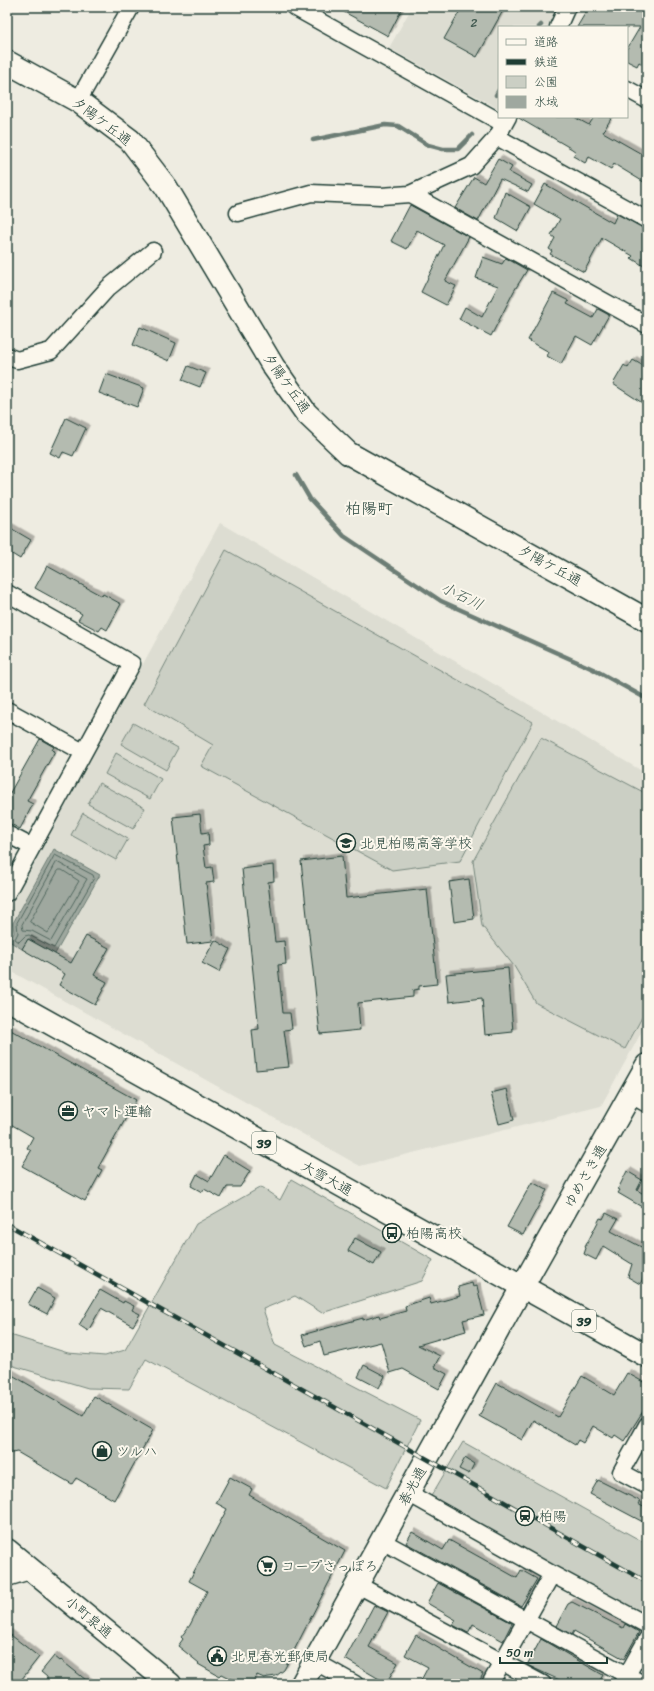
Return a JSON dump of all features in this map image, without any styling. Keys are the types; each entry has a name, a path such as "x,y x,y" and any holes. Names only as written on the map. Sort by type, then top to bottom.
{"main road":[{"name":"夕陽ケ丘通","path":"7,62 78,101 130,140 166,187 273,366 306,413 348,452 647,620"},
{"name":"大雪大通","path":"7,998 647,1356"},
{"name":"ゆめさき通","path":"522,1287 639,1099 647,1065"},
{"name":"春光通","path":"302,1684 316,1662 522,1287"},
{"name":"小町泉通","path":"7,1550 33,1570 158,1680"}],"street":[{"path":"78,101 131,7"},
{"path":"294,7 503,126 647,220"},
{"path":"558,26 567,7"},
{"path":"628,90 647,100"},
{"path":"238,213 311,193 381,196 410,194 471,166 503,126"},
{"path":"410,194 647,325"},
{"path":"7,356 17,360 51,351 108,288 153,251"},
{"path":"7,893 132,664 8,595"},
{"path":"7,710 83,752"},
{"path":"7,834 32,847"},
{"path":"647,1426 621,1472 647,1486"},
{"path":"408,1493 552,1574 647,1625"},
{"path":"382,1541 526,1620 624,1680 643,1684"},
{"path":"7,1578 33,1570"},
{"path":"490,1684 552,1574"},
{"path":"358,1585 543,1684"},
{"path":"624,1680 647,1639"},
{"path":"316,1662 355,1684"}],"shaded area":[{"path":"412,7 558,7 548,26 498,26 498,108 389,48"},
{"name":"北見柏陽高等学校","path":"220,523 647,774 647,1022 601,1106 360,1166 7,969 7,913"}],"green space":[{"path":"226,550 533,722 460,861 392,870 201,766 213,745 144,704"},
{"path":"133,723 178,748 166,770 121,744"},
{"path":"541,738 647,794 647,1008 625,1049 536,1003 514,966 482,926 473,861"},
{"path":"116,753 161,779 150,799 105,774"},
{"path":"99,783 145,808 133,829 88,804"},
{"path":"83,813 128,839 116,860 71,835"},
{"path":"291,1179 433,1260 422,1281 322,1313 295,1296 263,1309 275,1345 420,1420 386,1488 146,1359 129,1389 88,1388 7,1364 7,1334 68,1353 105,1356 125,1350 196,1224 261,1187 280,1200"},
{"path":"463,1442 647,1544 647,1617 430,1498"}],"water":[{"path":"54,849 100,875 55,954 28,939 22,949 9,941 14,933 13,923"}],"building":[{"path":"335,7 403,7 388,36"},
{"path":"462,7 505,7 477,57 444,39"},
{"path":"589,7 647,7 647,67 639,62 637,66 628,62 628,47 640,27 578,26"},
{"path":"519,118 576,118 589,125 593,118 611,118 603,132 647,157 647,184 614,164 611,169 589,157 585,163 573,156 576,152"},
{"path":"498,159 512,167 509,172 532,185 528,192 500,179 478,221 455,208 474,177 484,183"},
{"path":"545,184 613,223 617,214 646,229 643,234 647,236 647,268 631,258 633,256 602,238 584,272 550,254 552,251 549,249 555,238 551,235 560,219 534,204"},
{"path":"505,192 531,207 518,231 496,218"},
{"path":"410,205 469,237 445,281 456,286 446,305 421,292 444,245 417,230 407,249 391,241"},
{"path":"483,257 502,264 506,258 527,270 514,291 491,336 459,319 465,307 482,317 498,286 476,278"},
{"path":"553,293 569,301 567,304 593,318 598,309 609,315 592,345 576,336 561,364 547,356 549,352 528,340"},
{"path":"140,327 176,343 169,361 133,345"},
{"path":"633,360 647,368 647,406 613,384 624,365 628,368"},
{"path":"188,366 206,373 200,387 182,380"},
{"path":"106,374 144,388 137,407 99,393"},
{"path":"66,418 86,428 73,456 63,452 60,458 50,453"},
{"path":"7,526 31,540 20,559 7,551"},
{"path":"47,566 102,596 103,594 121,604 107,630 102,627 99,631 78,620 82,614 35,588"},
{"path":"40,739 54,747 52,750 55,751 27,801 33,804 20,829 7,822 7,798"},
{"path":"200,814 202,833 208,832 209,845 203,846 206,868 212,867 214,882 206,883 213,941 187,944 173,817"},
{"path":"342,856 346,898 427,889 437,984 419,986 419,989 413,990 413,997 358,1003 360,1030 320,1034 301,861"},
{"path":"273,865 274,881 268,882 275,942 284,941 286,964 278,965 283,1013 290,1013 292,1029 284,1030 289,1067 256,1070 252,1030 259,1029 242,869"},
{"path":"469,879 474,919 454,922 449,882"},
{"path":"86,936 109,948 94,975 107,982 95,1005 59,985 65,974 22,949 28,939 71,963"},
{"path":"215,940 230,949 219,972 202,963"},
{"path":"508,968 513,1032 485,1035 482,998 449,1002 446,974"},
{"name":"ヤマト運輸","path":"7,1028 136,1100 98,1168 102,1170 85,1201 22,1166 31,1151 27,1148 33,1137 7,1122"},
{"path":"507,1089 514,1120 499,1124 491,1093"},
{"path":"224,1155 250,1171 240,1187 227,1187 221,1198 204,1189 202,1192 191,1186 197,1174 209,1181"},
{"path":"627,1171 642,1180 637,1190 647,1196 647,1210 618,1193 620,1190 618,1189"},
{"path":"532,1182 547,1190 523,1235 507,1227"},
{"path":"606,1213 618,1219 611,1231 647,1250 647,1271 640,1284 628,1277 632,1264 603,1246 596,1260 584,1254 585,1247 600,1218 603,1219"},
{"path":"355,1238 381,1252 374,1265 348,1251"},
{"path":"472,1283 473,1287 477,1286 484,1315 463,1320 466,1331 418,1345 440,1356 434,1367 447,1374 439,1389 403,1369 390,1373 381,1342 324,1356 320,1341 306,1346 302,1335 363,1318 363,1320 379,1315 380,1318 406,1311 405,1306 429,1298 431,1304 460,1296 458,1287"},
{"path":"37,1288 55,1298 47,1314 28,1304"},
{"path":"100,1290 123,1303 124,1301 134,1306 132,1310 140,1314 133,1326 101,1308 88,1331 79,1325"},
{"path":"364,1365 385,1376 379,1388 358,1377"},
{"path":"7,1372 83,1416 94,1396 153,1430 114,1500 76,1478 72,1484 17,1452 7,1454"},
{"path":"627,1373 647,1384 647,1405 624,1441 615,1435 613,1438 593,1426 583,1443 578,1440 575,1445 533,1420 522,1440 479,1416 497,1383 558,1417 582,1376 614,1395"},
{"path":"465,1458 474,1464 469,1474 459,1469"},
{"name":"コープさっぽろ","path":"230,1477 252,1489 249,1495 345,1551 284,1670 276,1676 264,1678 257,1675 252,1684 241,1684 221,1674 219,1676 198,1664 199,1663 178,1646 183,1639 181,1637 190,1625 207,1591 189,1581 227,1509 216,1503"},
{"path":"598,1480 640,1501 638,1504 647,1509 647,1515 643,1522 590,1494"},
{"path":"412,1532 443,1550 449,1540 517,1578 521,1570 537,1579 521,1606 406,1543"},
{"path":"438,1583 512,1623 503,1641 473,1624 468,1633 453,1625 456,1620 427,1603"},
{"path":"572,1602 623,1628 625,1624 639,1632 624,1659 574,1631 572,1635 556,1626 568,1604"},
{"path":"374,1605 388,1612 369,1647 398,1663 386,1683 345,1659"},
{"path":"7,1632 39,1657 18,1684 7,1684"},
{"path":"416,1635 483,1674 478,1684 419,1684 428,1667 405,1655"},
{"path":"541,1639 603,1675 598,1684 568,1684 527,1665"},
{"path":"54,1656 91,1684 51,1684 47,1681 47,1677 41,1672"}],"waterway":[{"path":"313,140 385,125 398,126 428,145 443,149 458,149 472,135"},
{"name":"小石川","path":"296,475 310,499 344,536 441,601 593,669 647,699"}],"railway":[{"path":"7,1224 647,1582"}],"place":[{"name":"北見柏陽高等学校","path":"346,843"},
{"name":"ヤマト運輸","path":"68,1111"},
{"name":"柏陽高校","path":"392,1233"},
{"name":"ツルハ","path":"102,1451"},
{"name":"柏陽","path":"525,1516"},
{"name":"コープさっぽろ","path":"267,1566"},
{"name":"北見春光郵便局","path":"217,1656"}],"district":[{"name":"柏陽町","path":"369,508"}]}
